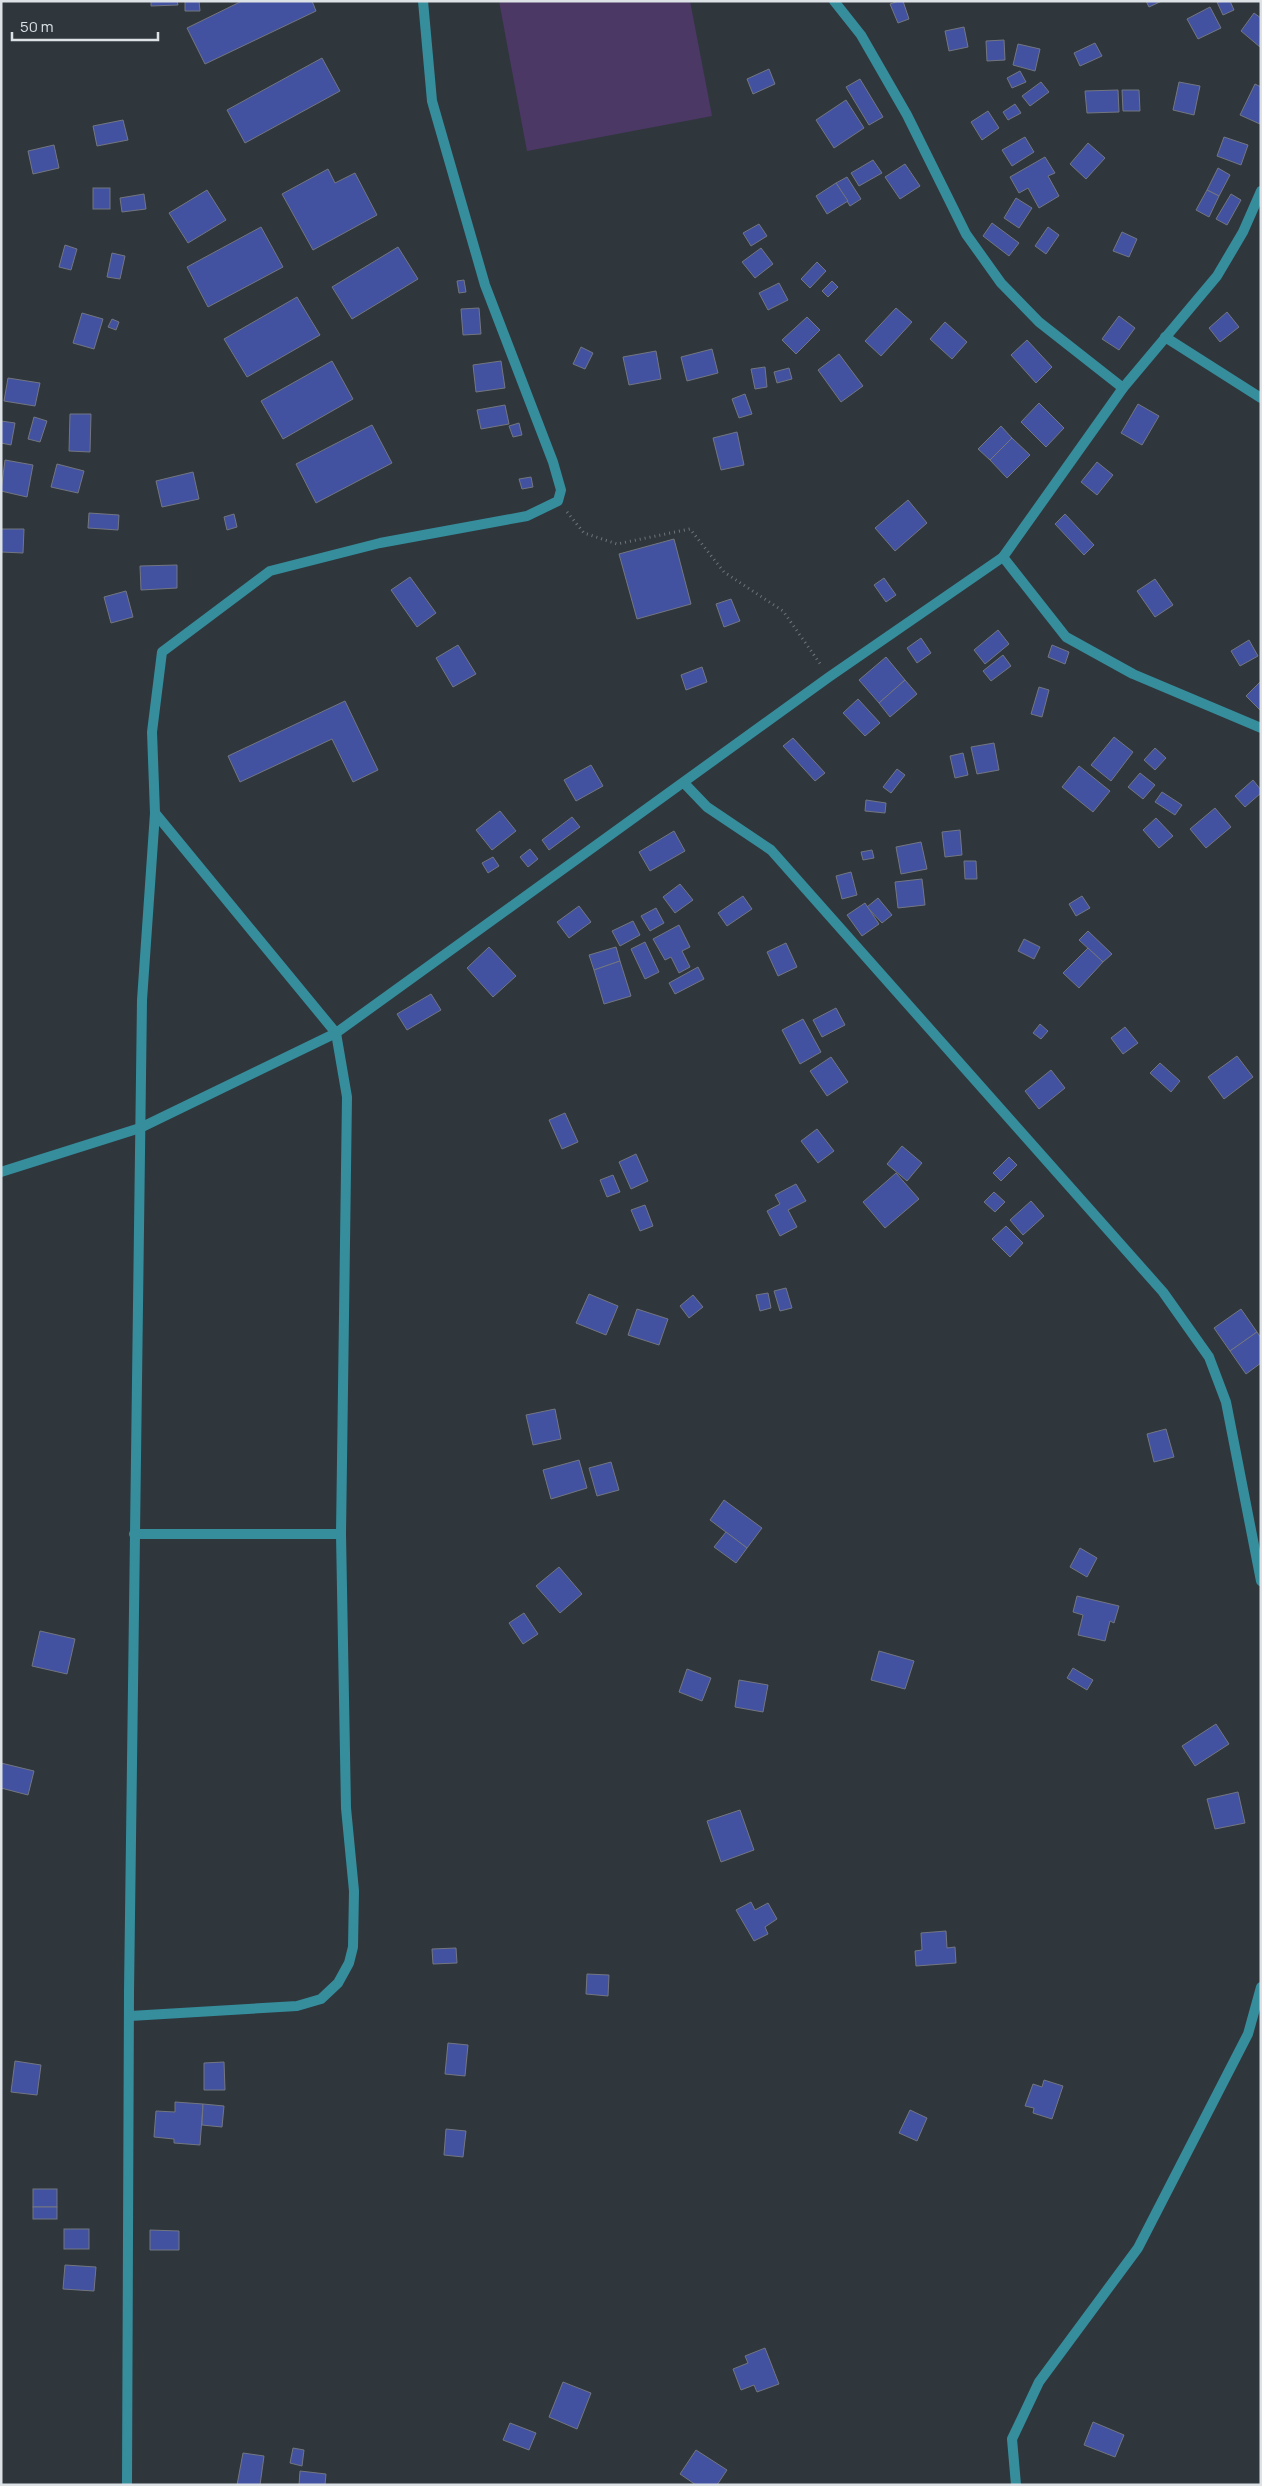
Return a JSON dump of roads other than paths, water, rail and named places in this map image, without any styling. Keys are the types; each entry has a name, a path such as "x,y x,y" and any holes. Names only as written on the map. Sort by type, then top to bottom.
{"street":[{"path":"127,2485 134,1534 142,1000 155,813 152,732 162,652 270,571 380,543 527,516 558,501 561,490 553,462 486,286 432,100 423,1"},
{"path":"834,1 861,35 907,116 966,234 1001,283 1039,322 1123,388"},
{"path":"1,1172 140,1128 336,1033 829,677 1003,557 1123,388 1217,276 1243,232 1261,191"},
{"path":"1165,336 1261,398"},
{"path":"1003,557 1066,637 1133,674 1261,728"},
{"path":"684,783 707,807 771,850 1164,1292 1209,1357 1226,1402 1261,1581"},
{"path":"130,2016 297,2006 321,1999 338,1982 349,1963 353,1947 354,1891 346,1808 341,1534 346,1097 336,1033 155,813"},
{"path":"134,1534 341,1534"},
{"path":"1016,2485 1012,2439 1039,2382 1138,2248 1248,2034 1261,1987"}]}
